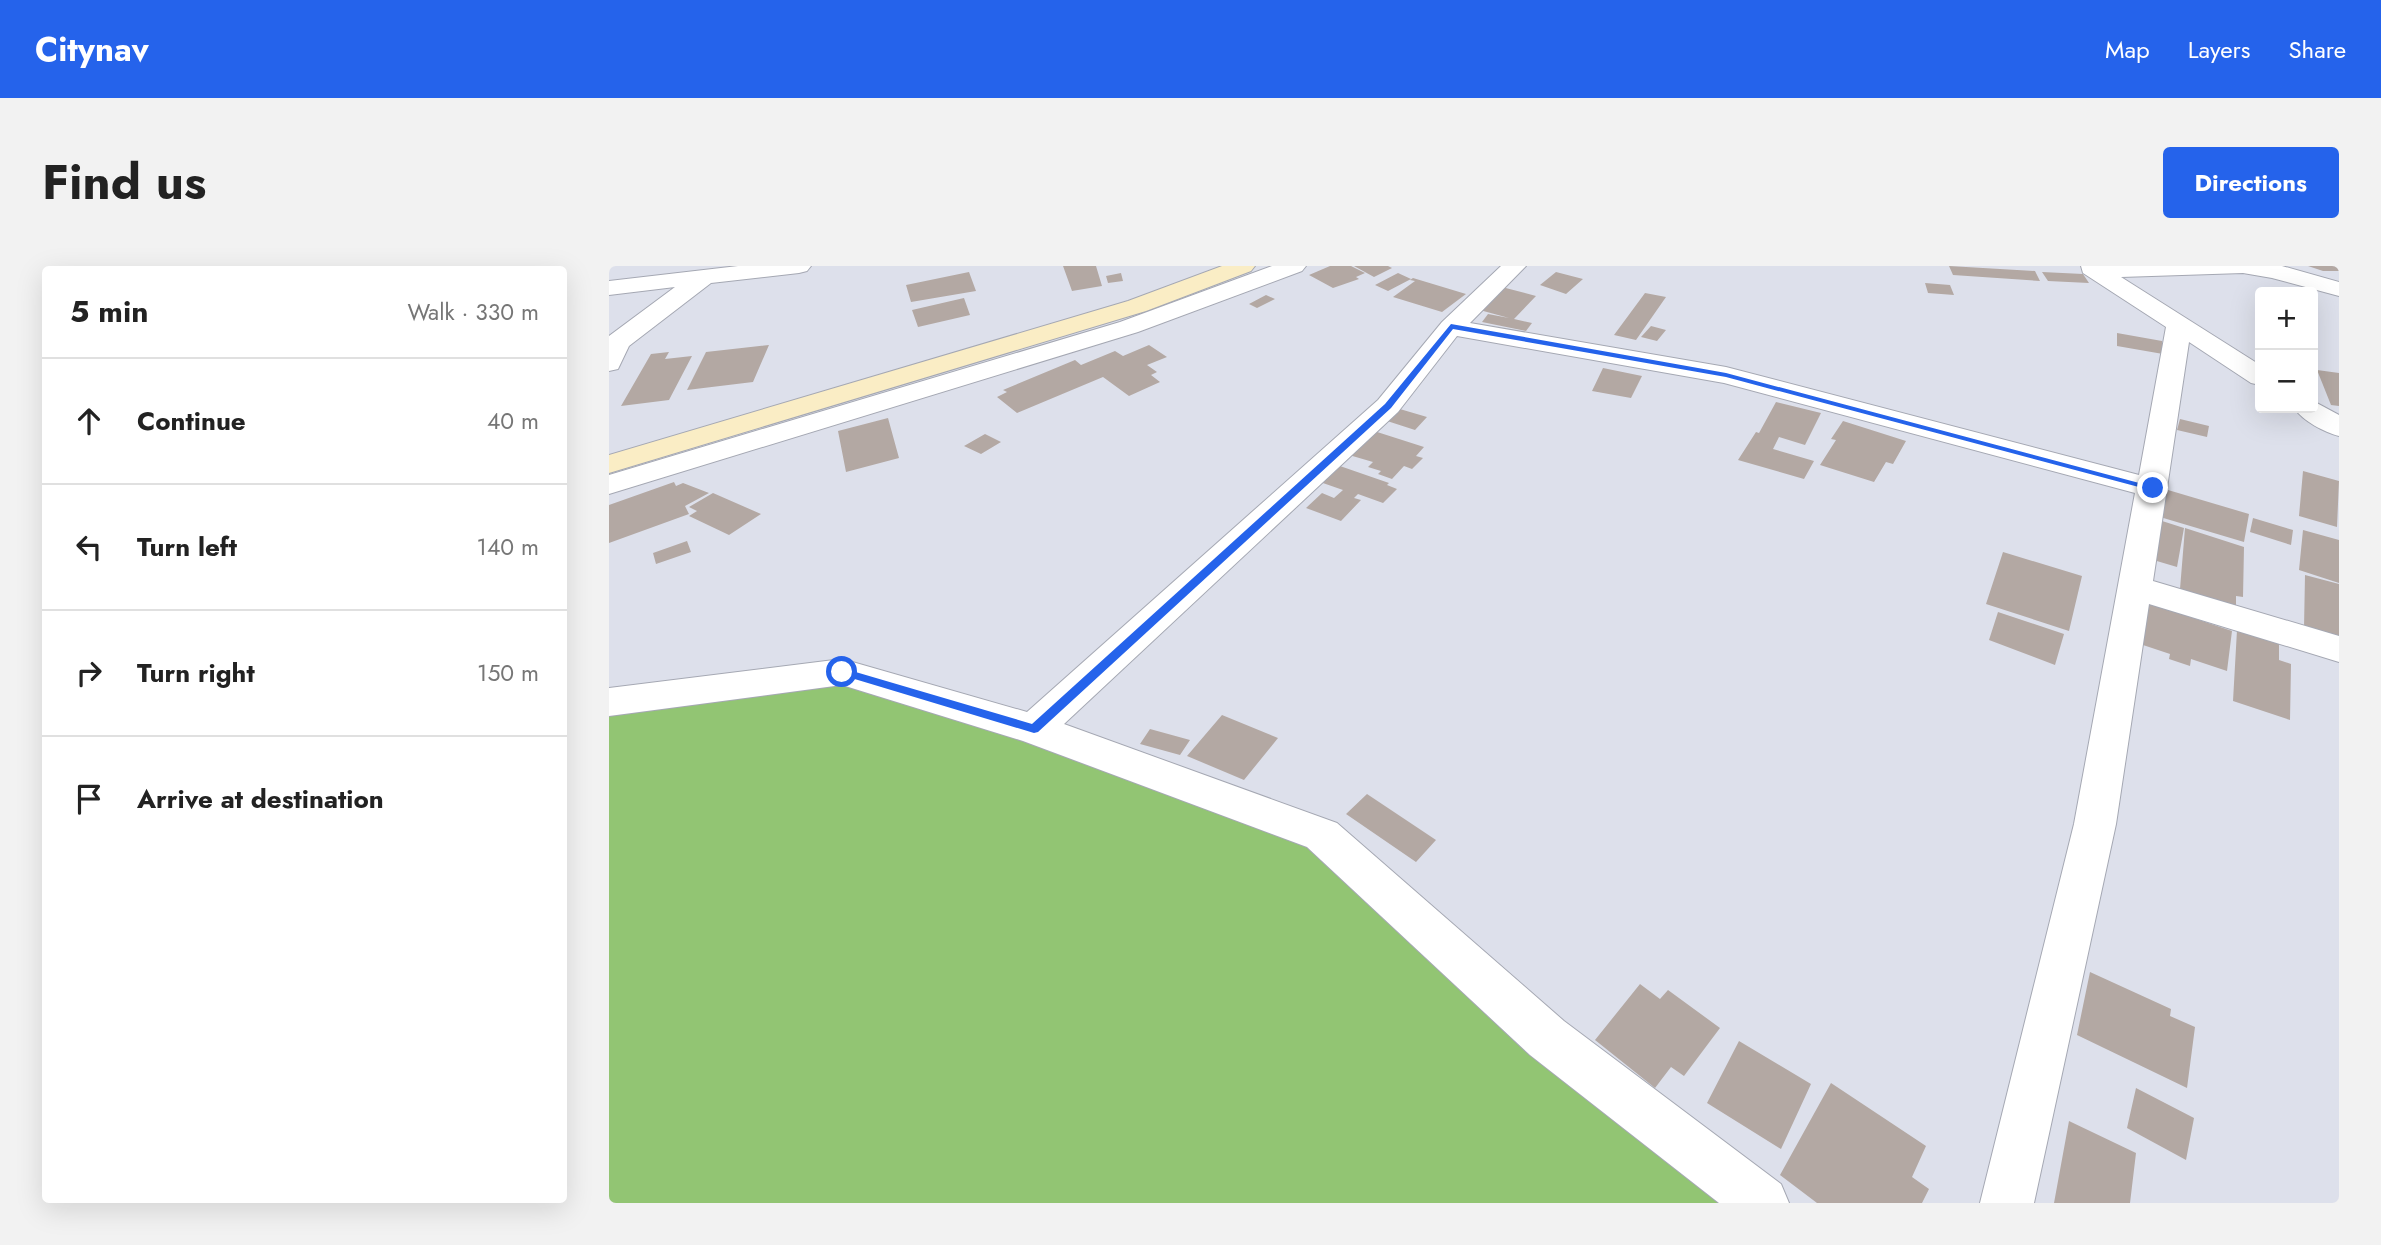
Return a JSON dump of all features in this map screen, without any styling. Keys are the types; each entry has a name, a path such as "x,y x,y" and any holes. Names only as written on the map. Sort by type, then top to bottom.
{"street":[{"path":"609,288 799,266"},
{"path":"609,464 1137,306 1243,266"},
{"path":"609,485 1129,327 1294,266"},
{"path":"1034,729 1388,406 1451,327 1514,266"},
{"path":"2092,269 2243,266 2274,271 2339,289"},
{"path":"2092,269 2255,374"},
{"path":"609,363 617,342 704,277"},
{"path":"2007,1203 2095,824 2137,588 2179,325"},
{"path":"1451,327 1726,375 2153,488"},
{"path":"2316,413 2339,428"},
{"path":"2137,588 2339,649"},
{"path":"609,702 842,672 1034,729 1322,835 1547,1038 1762,1203"}],"green space":[{"path":"854,679 1328,846 1723,1203 609,1203 609,694"}],"building":[{"path":"1063,266 1096,266 1102,286 1072,291"},
{"path":"1330,266 1351,266 1365,273 1356,277 1359,279 1333,288 1309,275"},
{"path":"1354,266 1388,266 1392,268 1374,277"},
{"path":"1949,266 2035,271 2040,281 1953,275"},
{"path":"2308,266 2339,266 2339,271 2323,271"},
{"path":"969,272 976,291 911,302 906,285"},
{"path":"1556,272 1583,279 1566,294 1540,285"},
{"path":"2042,272 2083,274 2089,283 2048,281"},
{"path":"1121,273 1123,281 1108,283 1106,276"},
{"path":"1398,273 1411,279 1388,291 1375,285"},
{"path":"1413,278 1466,294 1442,312 1393,297 1415,281 1410,280"},
{"path":"1925,283 1950,285 1954,295 1928,293"},
{"path":"1498,286 1536,296 1514,319 1532,323 1526,331 1482,322 1488,314 1509,318 1476,309"},
{"path":"1645,293 1666,297 1636,340 1614,335"},
{"path":"1266,295 1275,299 1257,308 1249,304"},
{"path":"964,298 970,315 918,327 912,310"},
{"path":"1651,326 1666,330 1657,341 1641,337"},
{"path":"2117,333 2162,341 2163,354 2117,346"},
{"path":"769,345 753,382 687,390 706,352"},
{"path":"1149,345 1167,357 1147,365 1157,372 1151,375 1160,382 1129,396 1103,377 1017,413 997,397 1007,392 1003,390 1075,360 1081,365 1115,351 1123,356"},
{"path":"669,352 665,359 692,356 669,400 621,406 651,354"},
{"path":"1603,368 1642,376 1631,398 1592,391"},
{"path":"2318,370 2339,373 2339,406 2331,405"},
{"path":"1776,402 1821,413 1805,445 1779,437 1773,449 1814,461 1804,479 1738,460 1756,432 1759,433"},
{"path":"1393,407 1427,417 1415,430 1381,419"},
{"path":"888,418 899,458 846,472 838,431"},
{"path":"2180,419 2209,426 2207,437 2177,430"},
{"path":"1843,421 1906,441 1893,464 1886,462 1874,482 1820,465 1836,440 1831,439"},
{"path":"1374,431 1424,447 1416,456 1423,458 1412,469 1404,466 1392,479 1378,474 1381,471 1368,467 1373,462 1349,455"},
{"path":"985,434 1001,442 981,454 964,446"},
{"path":"1337,465 1389,483 1387,485 1397,489 1383,503 1358,494 1354,498 1361,500 1341,521 1306,508 1322,493 1334,498 1343,490 1320,482"},
{"path":"2303,471 2339,481 2337,527 2299,516"},
{"path":"674,482 676,486 683,483 709,493 685,506 689,514 609,543 609,505"},
{"path":"2168,490 2249,514 2244,542 2160,517"},
{"path":"713,493 761,514 729,535 689,516 697,511 689,507"},
{"path":"2253,518 2293,530 2291,545 2250,532"},
{"path":"2159,520 2184,528 2177,567 2150,559"},
{"path":"2185,528 2244,547 2243,597 2236,596 2236,607 2180,589"},
{"path":"2303,530 2339,540 2339,583 2299,570"},
{"path":"687,541 691,552 656,564 653,553"},
{"path":"2003,552 2082,576 2069,631 1986,604"},
{"path":"2305,575 2339,584 2339,639 2304,628"},
{"path":"2149,603 2232,631 2227,671 2191,659 2190,666 2169,659 2170,654 2140,644"},
{"path":"1998,612 2064,634 2055,665 1989,640"},
{"path":"2237,630 2279,643 2279,660 2291,664 2290,720 2233,701"},
{"path":"1222,715 1278,738 1244,780 1187,756"},
{"path":"1150,729 1190,740 1180,755 1140,744"},
{"path":"1367,794 1436,840 1416,862 1346,814"},
{"path":"2090,972 2171,1009 2170,1016 2195,1027 2187,1088 2077,1035"},
{"path":"1640,984 1660,999 1668,990 1720,1028 1684,1076 1671,1067 1655,1088 1595,1040"},
{"path":"1739,1041 1811,1084 1781,1149 1707,1103"},
{"path":"1831,1083 1926,1146 1912,1177 1929,1189 1922,1203 1817,1203 1780,1175"},
{"path":"2136,1088 2194,1118 2186,1160 2127,1128"},
{"path":"2069,1121 2136,1153 2130,1203 2054,1203"}],"route":[{"path":"842,672 1034,729 1388,406 1451,327 1726,375 2153,488"}]}
